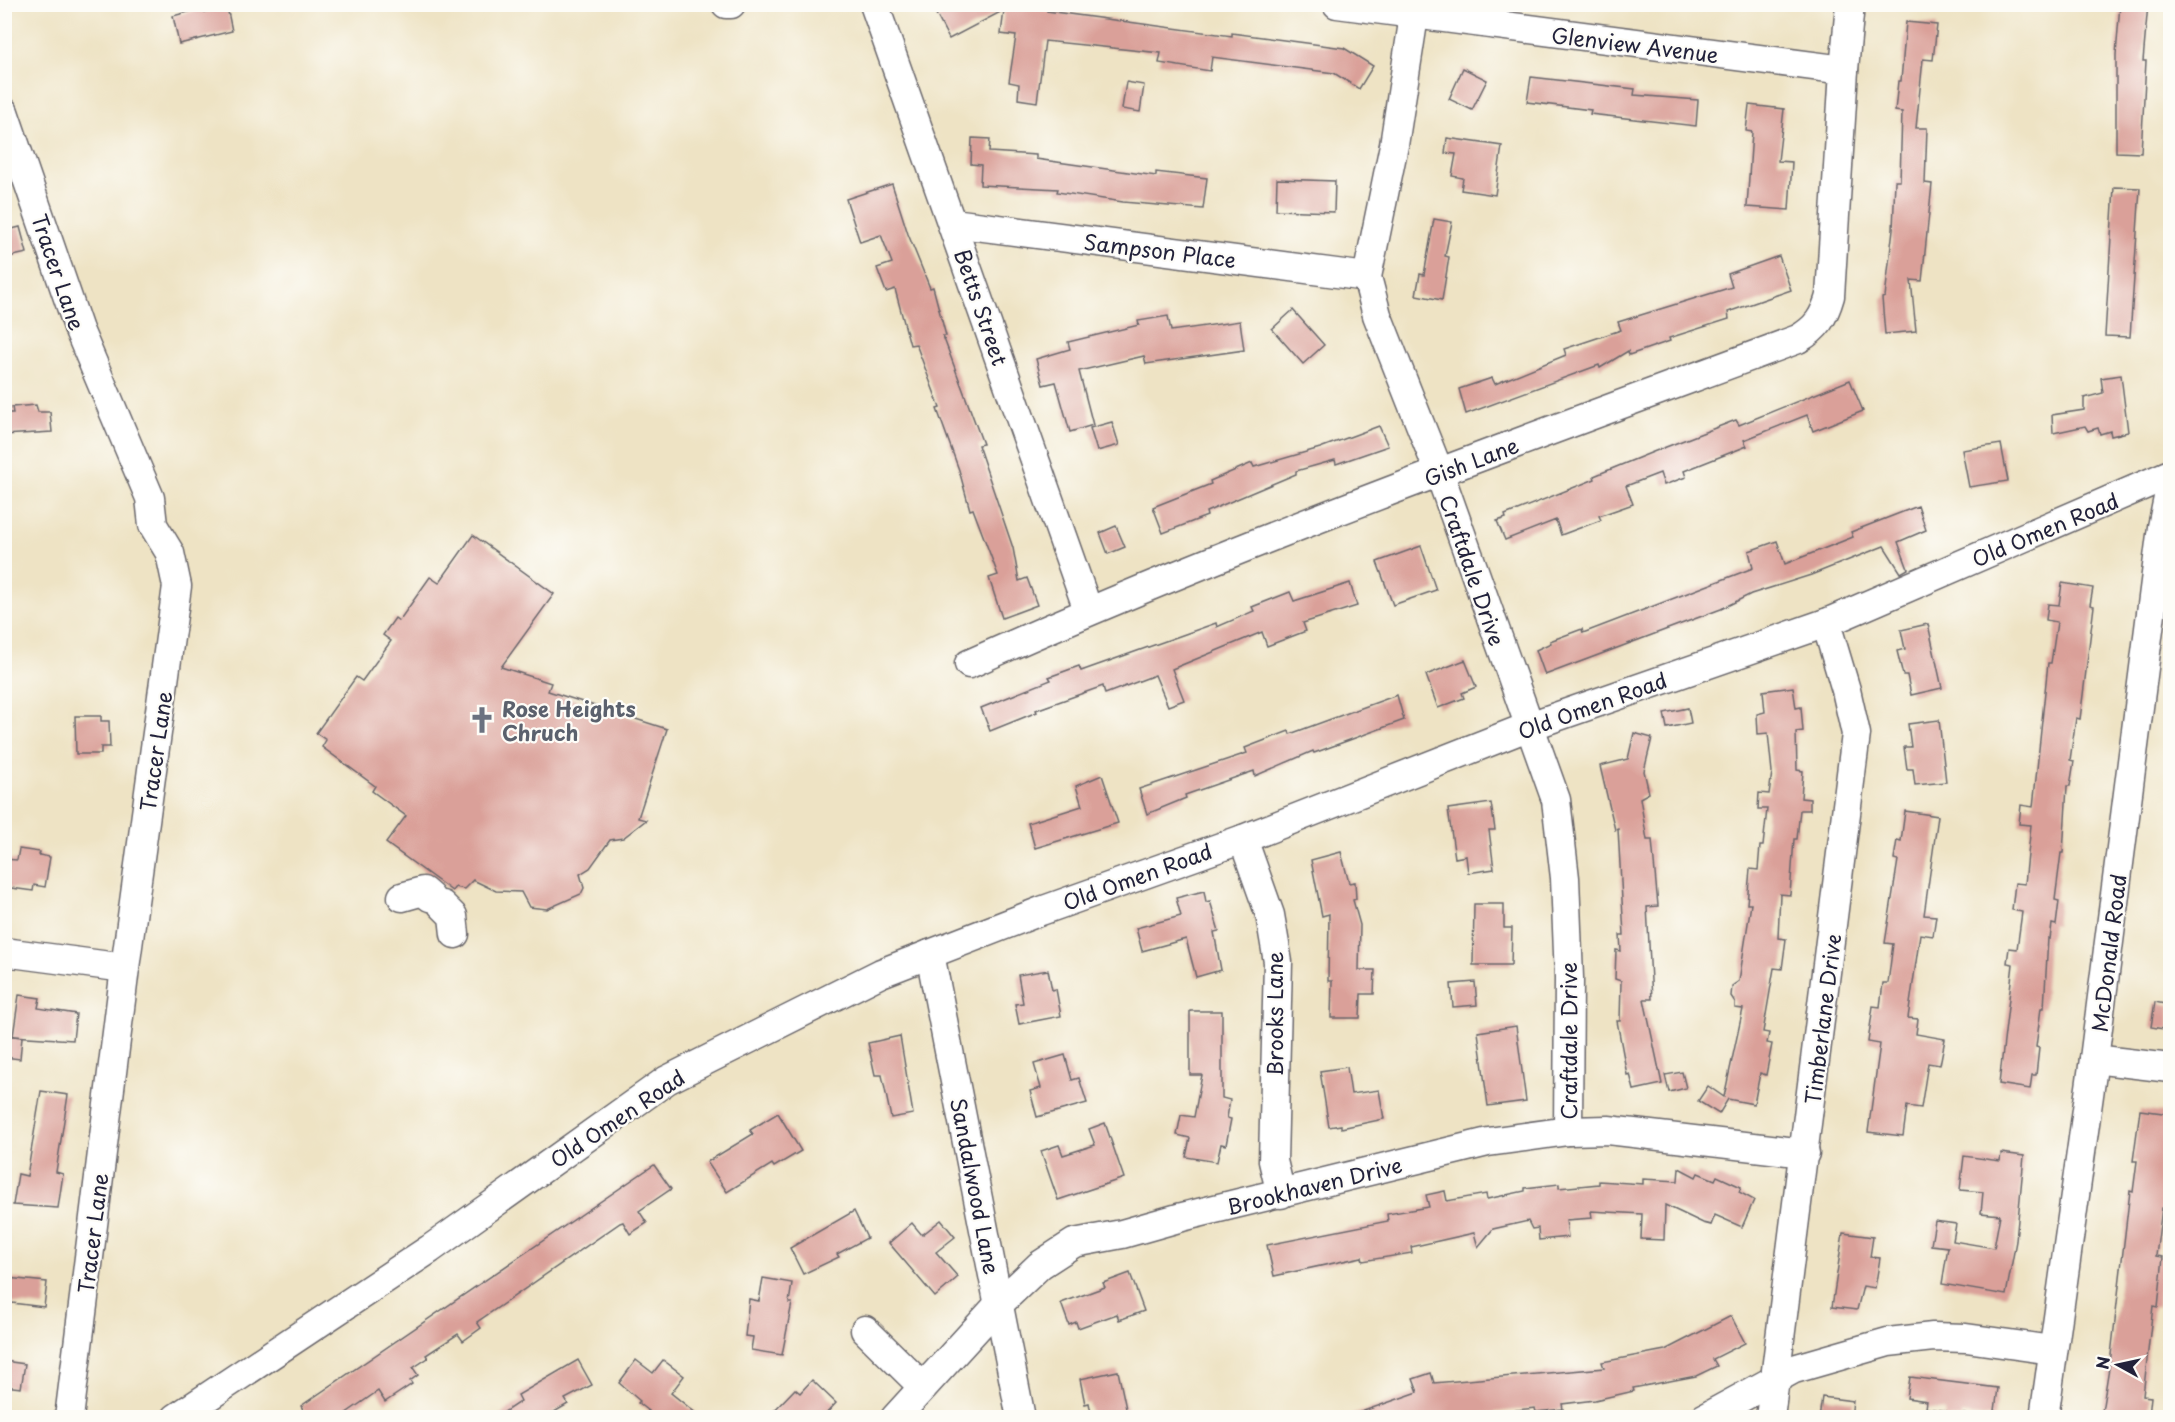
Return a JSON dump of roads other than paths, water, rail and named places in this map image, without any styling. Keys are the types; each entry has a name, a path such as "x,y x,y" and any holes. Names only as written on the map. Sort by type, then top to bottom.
{"street":[{"path":"726,4 731,4"},
{"name":"Betts Street","path":"874,4 1088,610"},
{"name":"Glenview Avenue","path":"1337,4 1414,16 1845,70"},
{"path":"1845,70 1850,4"},
{"name":"Craftdale Drive","path":"1414,16 1394,145 1367,277 1377,315 1439,472 1507,669 1556,800 1565,878 1569,989 1568,1131"},
{"name":"Gish Lane","path":"969,664 1088,610 1439,472 1798,339 1814,329 1825,314 1830,296 1845,70"},
{"name":"Tracer Lane","path":"4,112 79,330 150,498 153,525 170,553 177,586 125,968 69,1418"},
{"name":"Sampson Place","path":"953,223 1367,277"},
{"name":"Old Omen Road","path":"176,1418 430,1249 667,1080 881,973 1154,869 1243,839 1530,726 1826,623 2170,474"},
{"name":"McDonald Road","path":"2044,1418 2094,1059 2162,526 2170,488"},
{"name":"Timberlane Drive","path":"1770,1418 1856,734 1846,690 1826,623"},
{"name":"Brooks Lane","path":"1243,839 1270,915 1278,962 1273,1161 1281,1194"},
{"path":"402,897 423,891 453,916 454,934"},
{"path":"4,952 125,968"},
{"name":"Sandalwood Lane","path":"930,954 1021,1418"},
{"path":"2094,1059 2170,1068"},
{"name":"Brookhaven Drive","path":"895,1418 999,1304 1040,1265 1074,1243 1122,1234 1182,1216 1281,1194 1488,1142 1568,1131 1608,1130 1805,1153"},
{"path":"865,1330 923,1387"},
{"path":"1704,1418 1794,1369 1888,1342 1910,1339 1966,1338 2052,1350"}],"place":[{"name":"Rose Heights Chruch","path":"482,720"}]}
